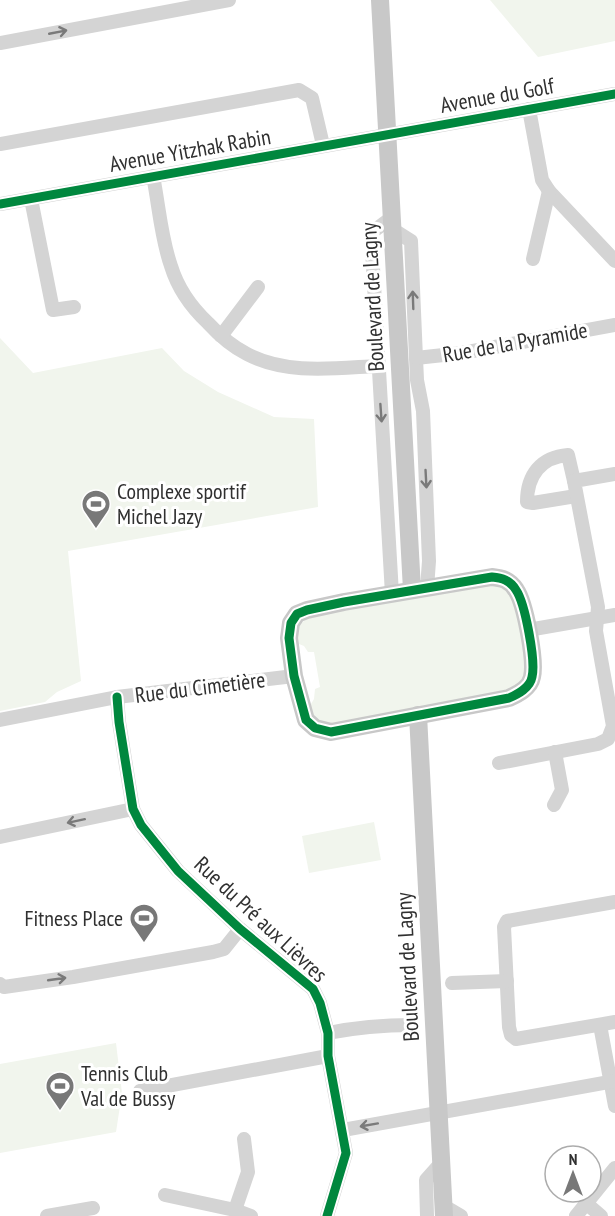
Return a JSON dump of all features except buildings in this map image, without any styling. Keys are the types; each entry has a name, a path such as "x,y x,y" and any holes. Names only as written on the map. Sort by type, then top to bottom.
{"main road":[{"name":"Boulevard de Lagny","path":"380,0 391,223 419,589"},
{"path":"492,577 505,579 516,590 523,608 532,657 532,679 523,691 509,698 331,732 315,728 306,720 294,676 289,630 291,623 297,615 307,610 419,589 492,577"},
{"name":"Boulevard de Lagny","path":"418,715 444,1211"}],"street":[{"path":"0,43 229,0"},
{"name":"Avenue Yitzhak Rabin","path":"0,144 299,90 312,98 323,146"},
{"name":"Avenue du Golf","path":"387,135 615,94"},
{"path":"529,109 542,180 549,191 615,261"},
{"name":"Avenue Yitzhak Rabin","path":"0,204 387,135"},
{"path":"153,176 166,249 178,284 198,314 221,336 247,354 275,365 310,369 378,366"},
{"path":"533,259 549,191"},
{"path":"31,199 53,310 74,307"},
{"path":"392,594 371,232 391,223 411,241 417,380 423,422 429,561 419,589"},
{"path":"221,336 258,287"},
{"name":"Rue de la Pyramide","path":"416,358 462,353 615,325"},
{"path":"499,763 598,744 611,738 613,726 596,631 598,607 568,455 557,456 544,463 532,474 527,491 527,502 576,496"},
{"path":"574,482 615,474"},
{"path":"528,630 615,615"},
{"name":"Rue du Cimetière","path":"0,720 117,697 294,676"},
{"name":"Rue du Pré aux Lièvres","path":"117,697 133,809 141,825 178,870 240,929 313,989 320,1002 328,1033 328,1056 346,1153 327,1216"},
{"path":"554,805 562,790 555,752"},
{"path":"0,837 133,809"},
{"path":"615,902 507,921 504,927 509,1027 516,1039 615,1022"},
{"path":"0,984 4,987 73,977 213,952 224,949 240,929"},
{"path":"452,983 507,981"},
{"path":"328,1033 360,1026 413,1025"},
{"path":"600,1025 613,1082 615,1106"},
{"path":"140,1090 328,1056"},
{"path":"343,1130 613,1082"},
{"path":"234,1210 248,1172 244,1139"},
{"path":"427,1216 426,1180 442,1162"},
{"path":"603,1183 615,1168"},
{"path":"165,1195 251,1216"},
{"path":"576,1216 587,1204 602,1216"},
{"path":"47,1216 93,1208"},
{"path":"444,1211 461,1216"}],"shaded area":[{"path":"490,0 615,0 615,41 538,57"},
{"name":"Complexe sportif Michel Jazy","path":"0,338 33,373 162,348 184,371 218,392 274,417 314,419 318,507 68,551 81,681 57,692 45,702 0,711"},
{"path":"490,582 503,585 513,596 528,670 517,689 331,725 309,716 315,689 320,687 314,652 308,652 304,646 294,642 300,624 315,613"},
{"path":"374,822 381,860 309,873 302,836"},
{"name":"Tennis Club Val de Bussy","path":"116,1043 122,1093 116,1132 0,1153 0,1064"}],"cycle path":[{"path":"0,204 615,94"},
{"path":"492,577 511,584 523,607 533,669 531,681 523,690 509,698 331,732 315,728 306,720 294,676 289,638 291,623 297,614 344,602 492,577"},
{"path":"117,697 133,809 141,825 178,871 240,929 313,989 320,1003 328,1033 328,1056 346,1153 327,1216"}],"place":[{"name":"Complexe sportif Michel Jazy","path":"96,530"},
{"name":"Fitness Place","path":"144,944"},
{"name":"Tennis Club Val de Bussy","path":"60,1112"}]}
